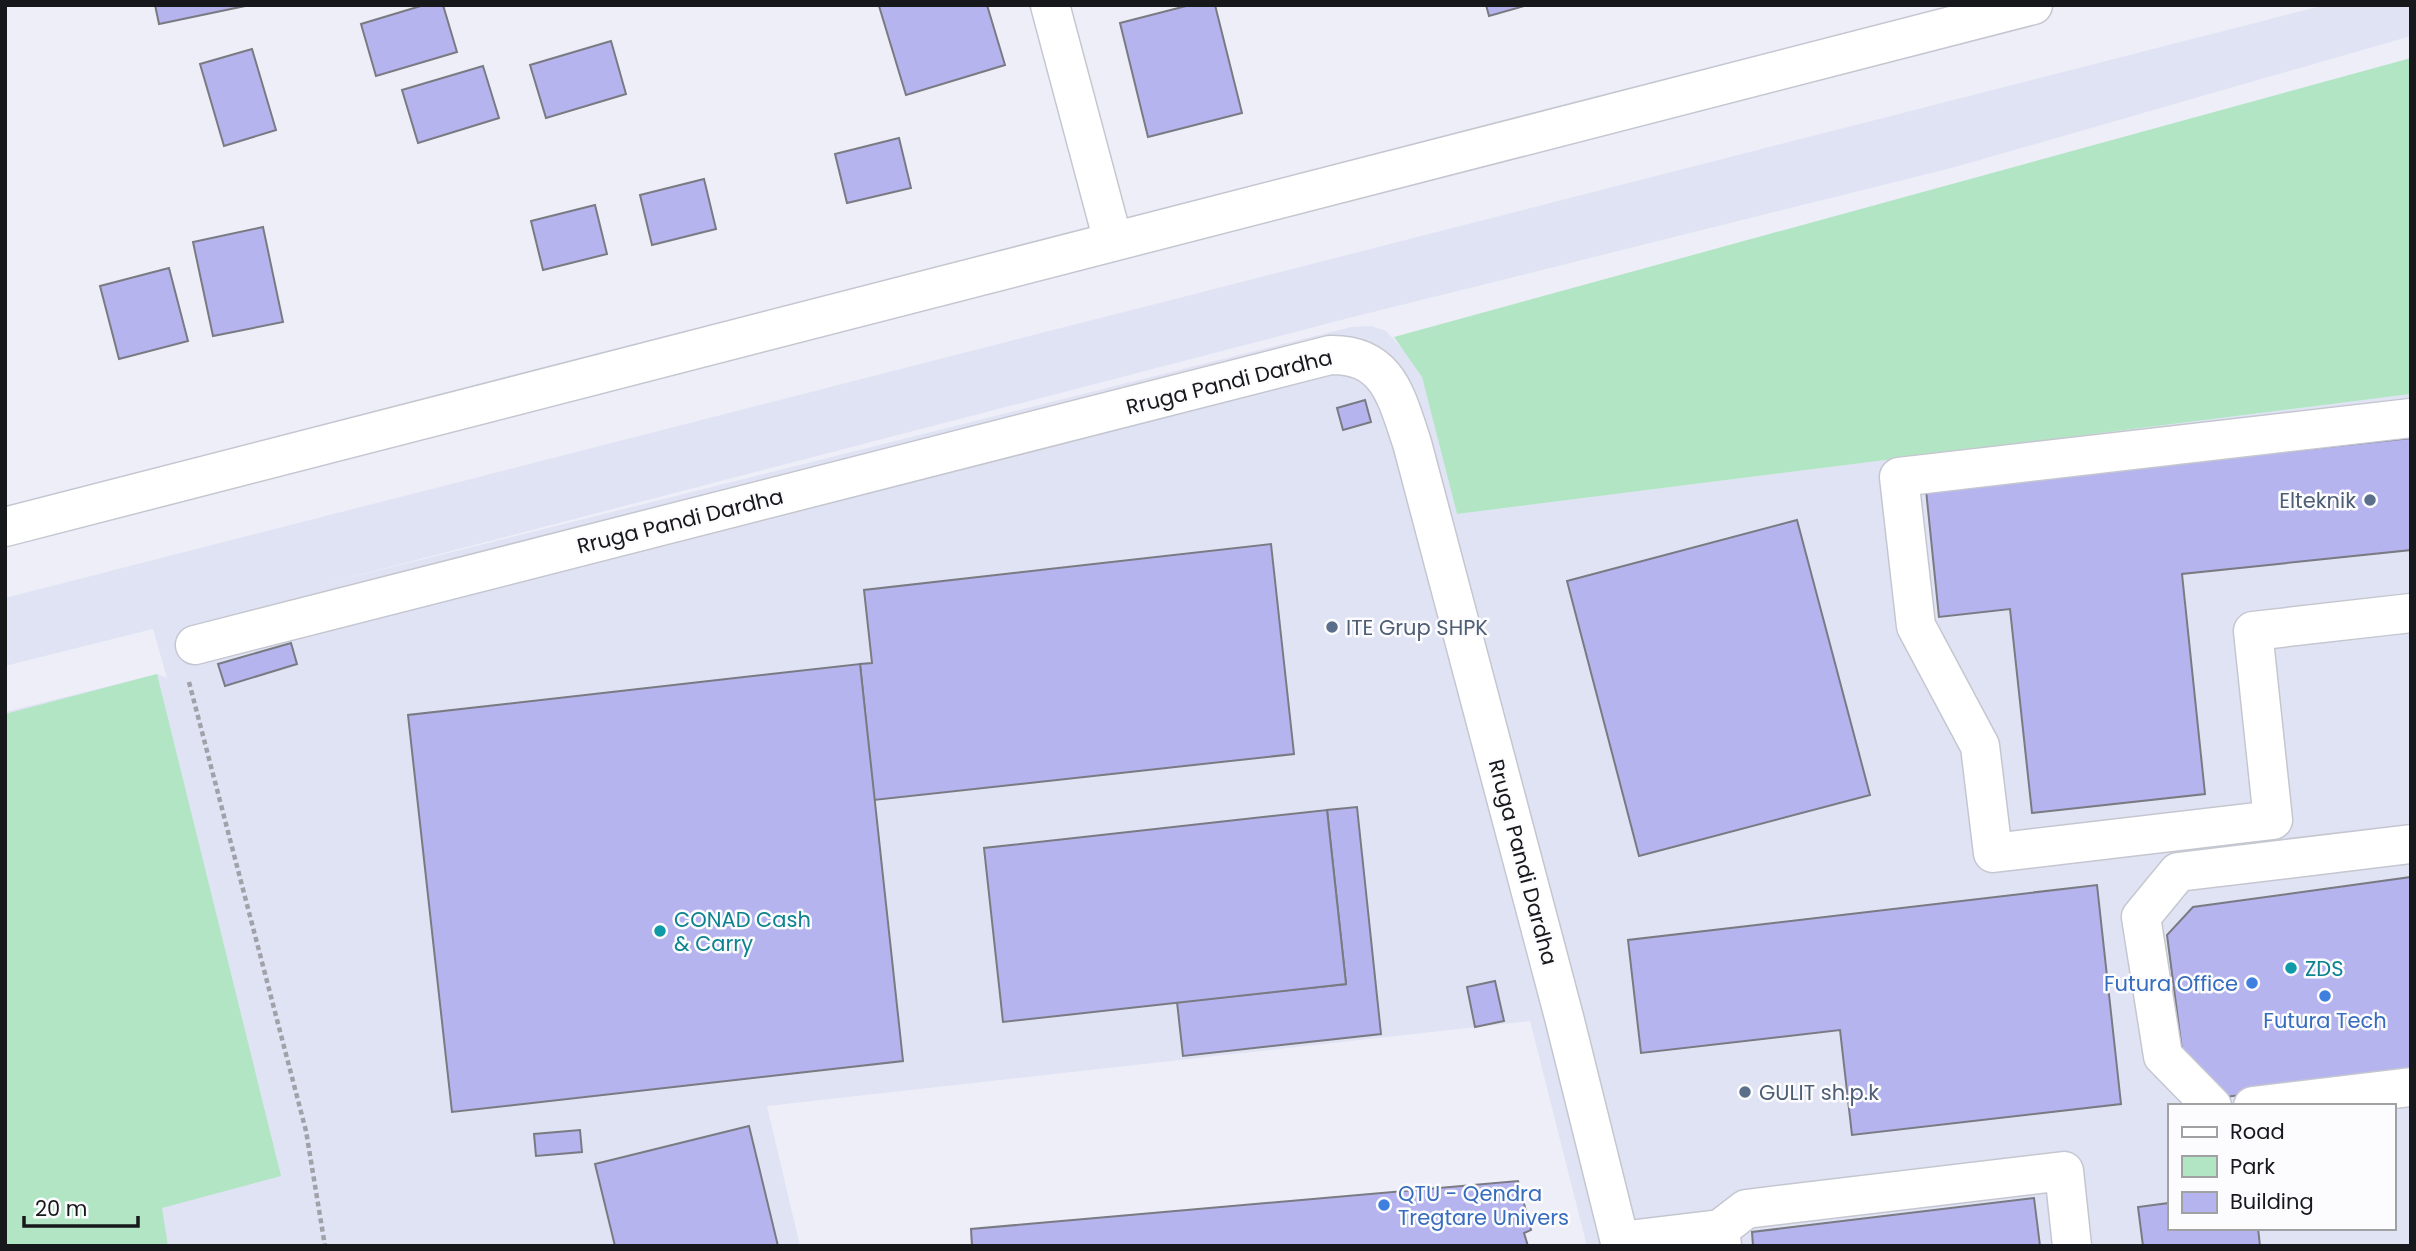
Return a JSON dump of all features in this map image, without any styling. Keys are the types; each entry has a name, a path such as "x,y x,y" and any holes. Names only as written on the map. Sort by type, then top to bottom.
{"street":[{"path":"1050,5 1113,241"},
{"path":"5,527 2033,5"},
{"name":"Rruga Pandi Dardha","path":"195,645 1330,355 1350,355 1366,359 1383,375 1395,394 1412,443 1564,1017 1620,1243"},
{"path":"2411,418 1899,477 1916,626 1980,746 1993,853 2273,820 2253,631 2411,613"},
{"path":"2210,1104 2163,1056 2141,916 2178,872 2411,844"},
{"path":"2270,1104 2411,1087"},
{"path":"1620,1243 1721,1238 1746,1209 2064,1171 2072,1246"}],"path":[{"path":"195,645 180,649 306,1131 325,1246"}],"shaded area":[{"path":"2325,5 2411,5 2411,36 1955,167 1345,319 320,585 1351,327 1371,326 1386,331 1409,356 1422,377 1457,514 2411,394 2411,1246 1587,1246 1530,1021 767,1106 800,1246 5,1246 5,712 157,674 167,678 153,629 5,666 5,598"}],"green space":[{"path":"2411,58 2411,394 1457,514 1422,377 1394,337"},
{"path":"157,674 281,1176 162,1208 168,1246 5,1246 5,714"}],"building":[{"path":"155,5 250,5 159,24"},
{"path":"424,5 443,5 457,52 376,76 361,24"},
{"path":"987,5 1005,65 906,95 879,6"},
{"path":"1190,5 1215,5 1242,113 1148,137 1120,23"},
{"path":"1486,5 1528,5 1489,16"},
{"path":"611,41 626,94 546,118 530,65"},
{"path":"252,49 276,130 224,146 200,64"},
{"path":"483,66 499,118 418,143 402,90"},
{"path":"899,138 911,188 847,203 835,154"},
{"path":"704,179 716,229 652,245 640,195"},
{"path":"595,205 607,254 543,270 531,221"},
{"path":"263,227 283,322 213,336 193,242"},
{"path":"169,268 188,341 119,359 100,286"},
{"path":"1365,400 1371,422 1343,430 1337,408"},
{"path":"2411,438 2411,550 2182,574 2205,794 2032,813 2010,609 1939,617 1926,490"},
{"path":"1797,520 1870,795 1639,856 1567,581"},
{"path":"1271,544 1294,754 874,800 860,664 872,663 864,590"},
{"path":"291,643 297,664 225,686 218,664"},
{"name":"CONAD Cash & Carry","path":"860,664 903,1061 452,1112 408,715"},
{"path":"1357,807 1381,1034 1183,1056 1177,1002 1346,984 1327,810"},
{"path":"1327,810 1346,984 1003,1022 984,848"},
{"name":"ZDS","path":"2411,877 2411,1071 2219,1098 2183,1058 2167,935 2193,907"},
{"path":"2097,885 2121,1104 1852,1135 1840,1030 1641,1053 1628,940"},
{"path":"1495,981 1504,1021 1475,1027 1467,987"},
{"path":"749,1126 778,1246 615,1246 595,1164"},
{"path":"580,1130 582,1152 536,1156 534,1134"},
{"name":"QTU - Qendra Tregtare Univers","path":"1518,1181 1531,1230 1524,1233 1528,1246 972,1246 971,1229"},
{"path":"2034,1198 2040,1246 1753,1246 1752,1232"},
{"path":"2168,1203 2168,1230 2258,1230 2260,1246 2143,1246 2138,1207"}],"place":[{"name":"Elteknik","path":"2370,500"},
{"name":"ITE Grup SHPK","path":"1332,627"},
{"name":"CONAD Cash & Carry","path":"660,931"},
{"name":"ZDS","path":"2291,968"},
{"name":"Futura Office","path":"2252,983"},
{"name":"Futura Tech","path":"2325,996"},
{"name":"GULIT sh.p.k","path":"1745,1092"},
{"name":"QTU - Qendra Tregtare Univers","path":"1384,1205"}]}
